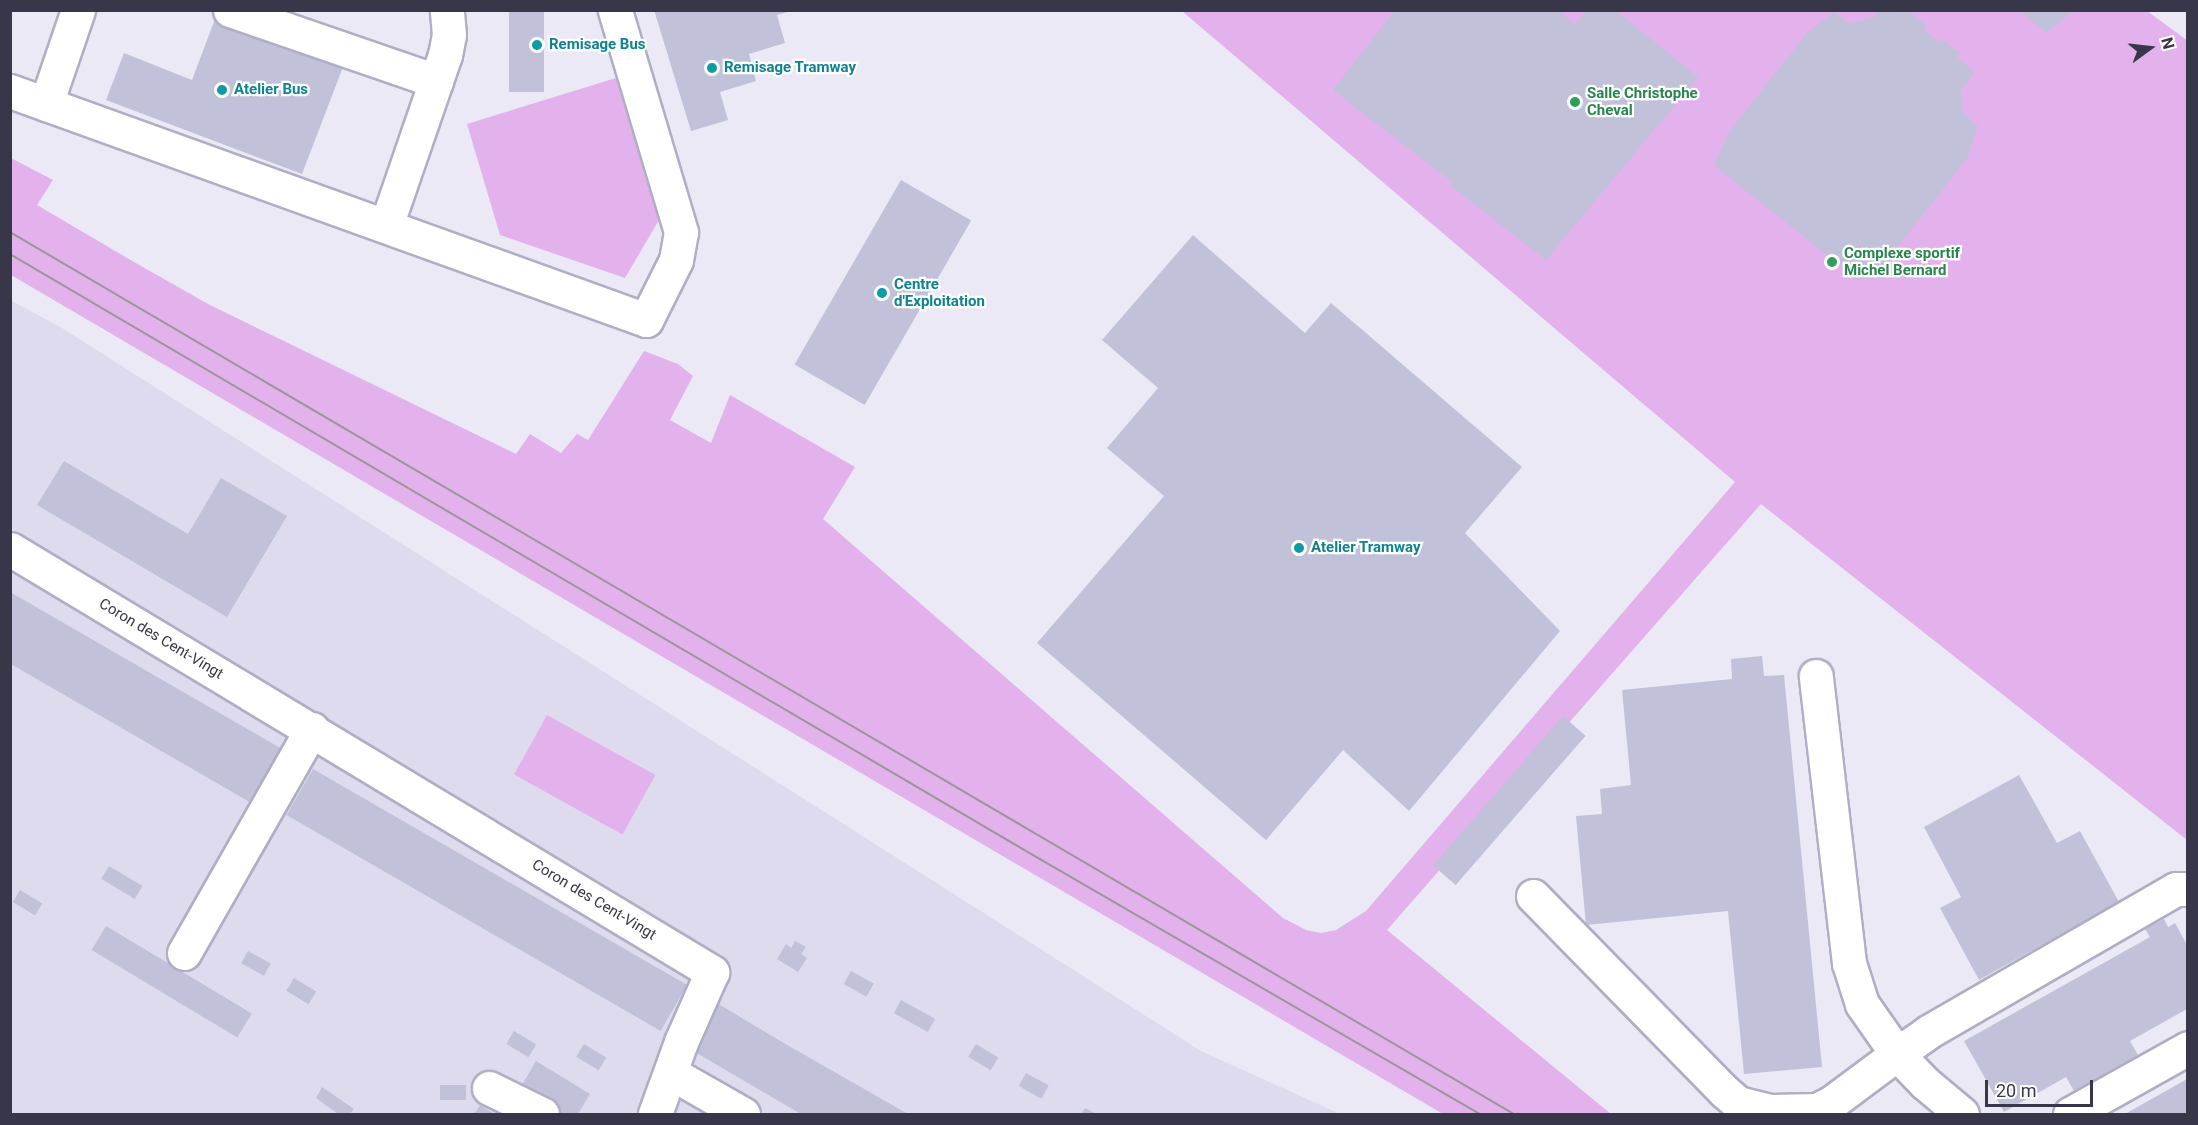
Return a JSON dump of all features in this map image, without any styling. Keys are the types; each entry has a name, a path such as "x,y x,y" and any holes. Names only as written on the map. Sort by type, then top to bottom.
{"street":[{"path":"46,104 78,10"},
{"path":"230,10 436,81"},
{"path":"386,226 436,81 449,35 447,10"},
{"path":"10,91 646,320 676,260 681,232 615,10"},
{"name":"Coron des Cent-Vingt","path":"10,549 712,972 688,1025 671,1073"},
{"path":"1816,676 1849,963 1863,1004 1897,1054 1924,1083 1962,1114"},
{"path":"184,953 312,729"},
{"path":"1533,896 1724,1091 1738,1102 1770,1111 1817,1110 1831,1104 1928,1032 2176,889 2187,889"},
{"path":"2070,1114 2187,1048"},
{"path":"656,1114 671,1073 743,1114"},
{"path":"489,1088 542,1114"}],"shaded area":[{"name":"Complexe sportif Michel Bernard","path":"1182,11 2147,11 2188,41 2187,840 1761,504 1387,930 1611,1114 1443,1114 11,275 11,158 53,180 37,205 134,262 208,304 516,454 530,434 561,453 577,434 588,440 644,351 678,364 693,376 670,420 711,443 730,395 855,467 823,519 1283,918 1306,930 1321,933 1336,930 1366,911 1735,482"},
{"path":"616,78 659,220 625,278 500,235 467,124"},
{"path":"10,300 62,328 1201,1051 1340,1114 11,1114"},
{"path":"547,715 655,775 622,835 514,774"}],"building":[{"name":"Remisage Bus","path":"509,10 544,10 544,92 509,92"},
{"name":"Remisage Tramway","path":"654,10 791,11 777,15 785,43 749,54 756,81 720,92 728,120 691,131"},
{"path":"1395,10 1563,10 1561,13 1575,25 1586,10 1615,10 1698,77 1546,260 1450,185 1452,182 1333,90"},
{"path":"1879,10 1899,10 1903,14 1907,10 1926,25 1923,29 1939,43 1942,39 1960,53 1957,57 1974,72 1961,90 1962,112 1978,126 1968,157 1884,264 1858,280 1714,165 1729,132 1807,33 1834,12 1850,24 1874,17"},
{"path":"2018,10 2075,10 2046,32"},
{"name":"Atelier Bus","path":"215,19 343,67 302,174 106,100 124,53 192,80"},
{"name":"Centre d'Exploitation","path":"901,180 971,221 865,405 794,364"},
{"name":"Atelier Tramway","path":"1193,235 1305,333 1331,303 1522,467 1465,533 1560,631 1409,811 1343,750 1266,840 1037,643 1164,496 1107,448 1158,388 1102,340"},
{"path":"64,461 188,534 221,478 287,516 227,617 37,505"},
{"path":"10,592 285,751 254,805 10,664"},
{"path":"1762,656 1764,676 1784,675 1822,1067 1744,1074 1728,911 1586,925 1576,816 1602,814 1600,789 1631,785 1622,690 1732,679 1731,659"},
{"path":"1563,716 1586,736 1456,885 1433,865"},
{"path":"313,769 687,985 661,1031 286,815"},
{"path":"2019,775 2057,843 2080,831 2119,902 1979,980 1940,908 1961,897 1924,827"},
{"path":"109,866 142,886 135,899 101,879"},
{"path":"20,890 42,903 35,915 13,902"},
{"path":"2164,919 2168,927 2175,923 2187,945 2187,1009 2130,1041 2138,1055 2074,1091 2066,1077 2004,1112 1964,1041 2150,937 2145,929"},
{"path":"106,926 252,1014 237,1038 92,950"},
{"path":"795,941 806,947 801,954 807,958 798,972 777,959 786,944 791,948"},
{"path":"248,951 271,964 264,976 241,963"},
{"path":"851,971 874,984 866,997 844,984"},
{"path":"294,978 316,991 309,1004 286,991"},
{"path":"901,1000 935,1019 928,1032 894,1013"},
{"path":"715,1002 908,1114 801,1114 688,1048"},
{"path":"514,1031 536,1044 529,1057 506,1044"},
{"path":"584,1044 606,1057 599,1070 576,1057"},
{"path":"976,1044 998,1057 991,1070 968,1057"},
{"path":"536,1061 590,1094 578,1114 562,1114 519,1090"},
{"path":"1026,1073 1049,1086 1041,1099 1019,1086"},
{"path":"2187,1079 2187,1114 2125,1114"},
{"path":"440,1085 466,1085 466,1100 440,1100"},
{"path":"322,1087 354,1109 350,1114 338,1114 316,1098"},
{"path":"480,1105 491,1112 496,1114 474,1114"},
{"path":"1085,1108 1096,1114 1081,1114"}],"tram line":[{"path":"10,232 1514,1114"},
{"path":"10,254 1040,859 1480,1114"}],"place":[{"name":"Remisage Bus","path":"537,45"},
{"name":"Remisage Tramway","path":"712,68"},
{"name":"Atelier Bus","path":"222,90"},
{"name":"Salle Christophe Cheval","path":"1575,102"},
{"name":"Complexe sportif Michel Bernard","path":"1832,262"},
{"name":"Centre d'Exploitation","path":"882,293"},
{"name":"Atelier Tramway","path":"1299,548"}]}
